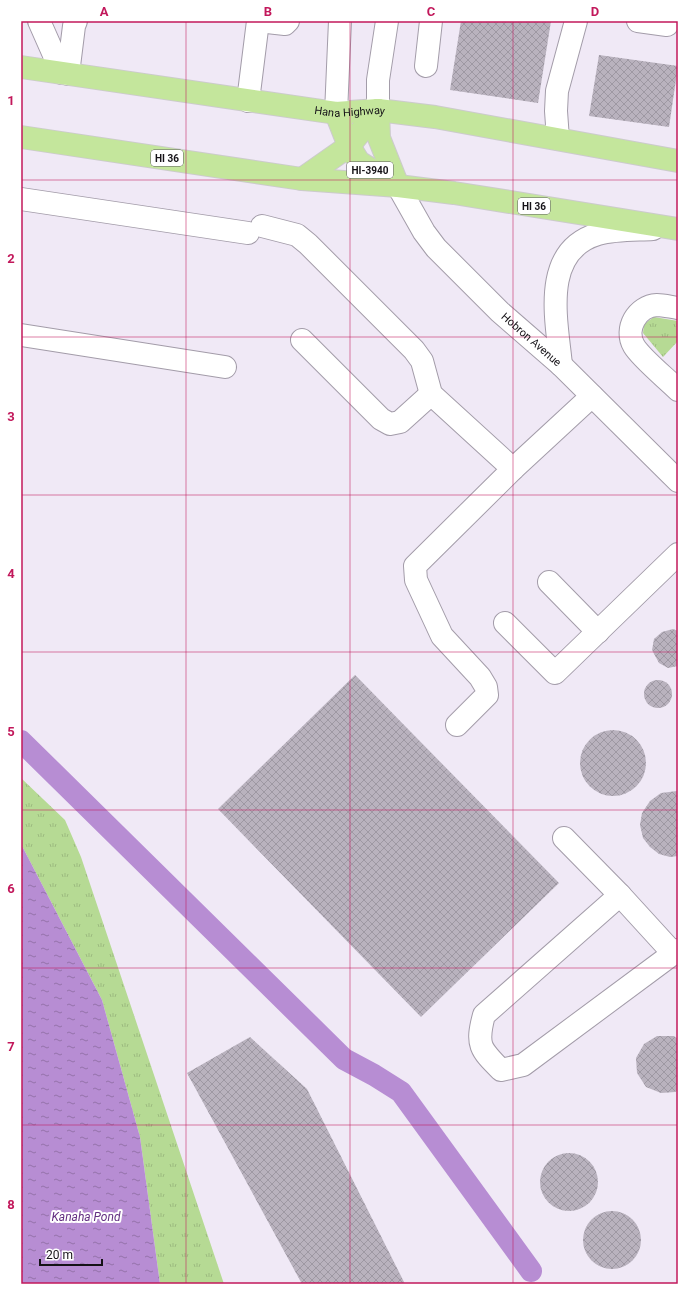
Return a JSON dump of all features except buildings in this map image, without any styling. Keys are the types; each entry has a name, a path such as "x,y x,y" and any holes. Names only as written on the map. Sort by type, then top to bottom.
{"main road":[{"name":"Hana Highway","path":"21,67 336,113 378,110 436,117 678,161"},
{"path":"302,179 349,146 378,110"},
{"path":"378,110 379,138 398,186"},
{"name":"HI-3940","path":"336,113 349,146 360,162 375,173 398,186"},
{"name":"HI 36","path":"24,140 302,179 398,186 674,228"}],"street":[{"path":"39,21 65,74"},
{"path":"65,74 76,21"},
{"path":"248,100 258,21 285,24 288,21"},
{"name":"HI-3940","path":"336,113 340,21"},
{"path":"378,110 378,80 387,21"},
{"path":"426,66 431,21"},
{"path":"558,139 556,111 557,91 576,21"},
{"path":"638,21 667,25 667,21"},
{"name":"Hobron Avenue","path":"398,186 424,232 436,248 500,312 561,365 678,481"},
{"path":"21,199 297,235 308,244 414,350 422,361 431,394 513,469"},
{"path":"561,365 555,292 560,270 573,250 585,241 599,234 674,228"},
{"path":"678,308 657,305 647,307 635,318 631,333 635,348 678,390"},
{"path":"21,336 225,367"},
{"path":"302,340 380,419 390,424 400,422 431,394"},
{"path":"457,724 487,696 486,687 480,678 442,636 416,580 415,566 513,469 592,396"},
{"path":"505,623 555,673 678,554"},
{"path":"549,582 598,632"},
{"path":"564,838 620,895 676,952 523,1065 501,1070 484,1053 478,1035 484,1015 620,895"}],"green space":[{"path":"654,317 678,321 678,341 663,357 643,333 644,324"},
{"path":"21,778 65,820 81,857 224,1284 160,1284 140,1137 102,1000 21,844"}],"water":[{"name":"Kanaha Pond","path":"21,844 102,1000 140,1137 160,1284 21,1284"}],"waterway":[{"path":"21,741 344,1059 401,1092 531,1271"}]}
